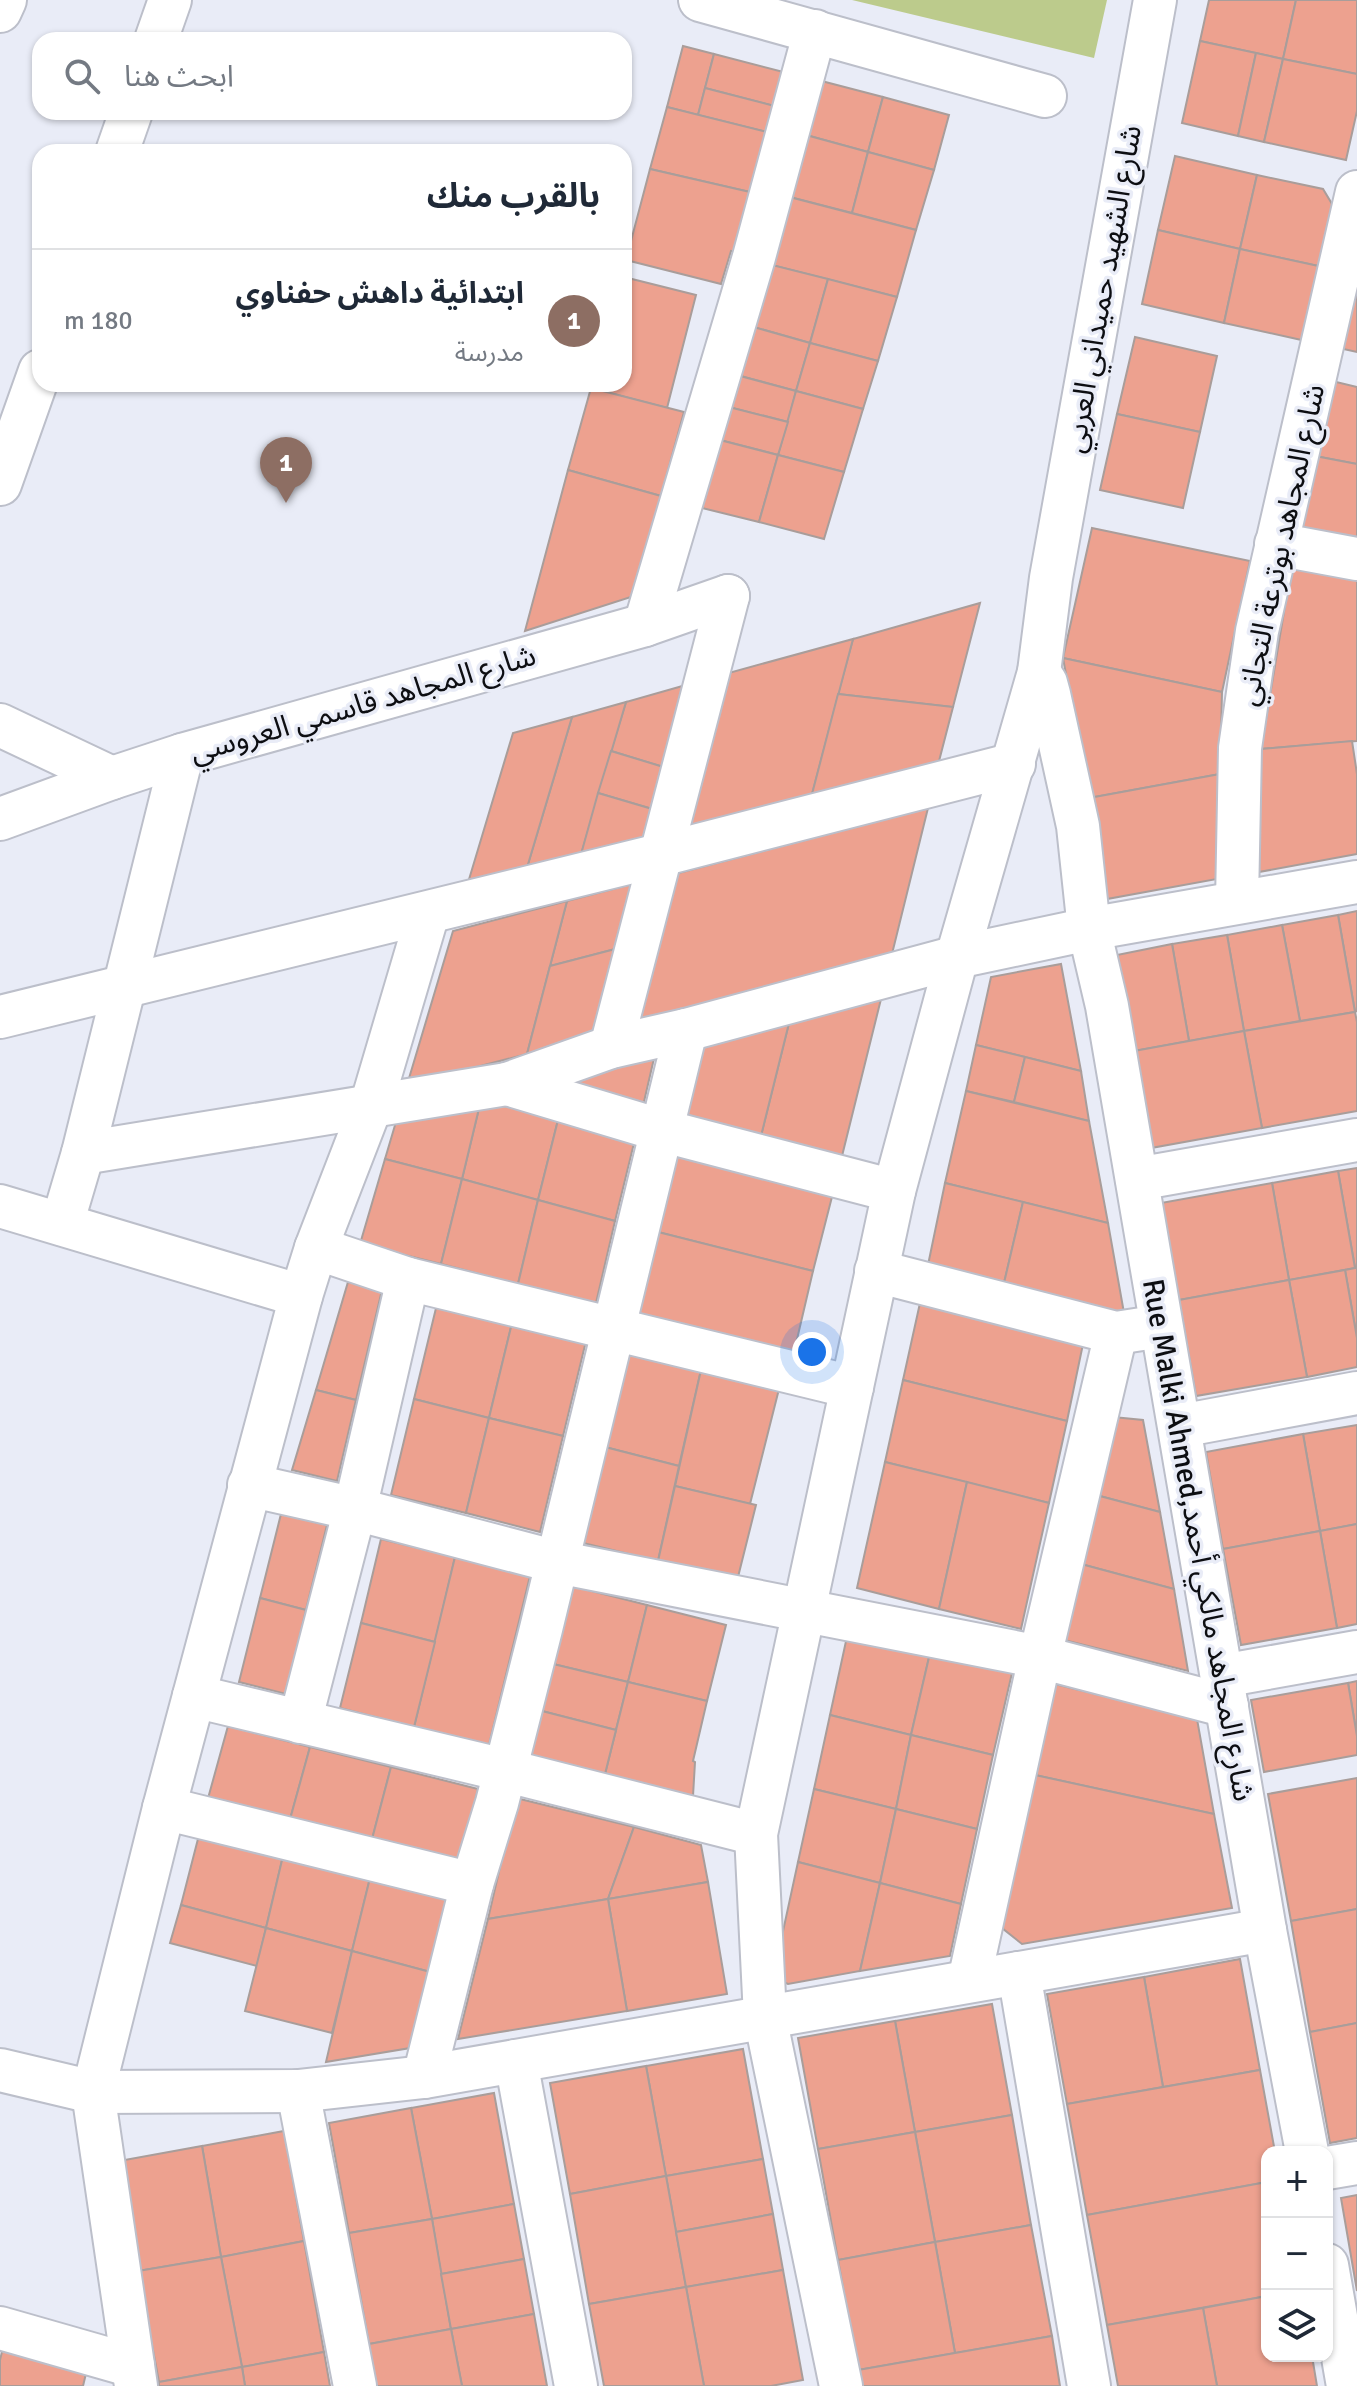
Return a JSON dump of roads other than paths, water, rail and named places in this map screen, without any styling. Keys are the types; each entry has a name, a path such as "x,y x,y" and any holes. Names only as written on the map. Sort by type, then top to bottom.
{"street":[{"path":"0,11 5,0"},
{"path":"159,32 170,0"},
{"path":"700,0 1045,96"},
{"name":"شارع الشهيد حميداني العربي","path":"841,2386 765,2017 756,1834 894,1191 1039,672 1051,578 1155,0"},
{"path":"645,625 754,257 815,31"},
{"path":"120,144 128,120"},
{"name":"شارع المجاهد بوترعة التجاني","path":"1237,902 1240,748 1257,631 1357,192"},
{"path":"3,466 32,392"},
{"path":"1276,544 1357,559"},
{"name":"شارع المجاهد قاسمي العروسي","path":"0,819 182,755 645,625 728,596 660,855"},
{"name":"Rue Malki Ahmed,شارع المجاهد مالكي أحمد","path":"1039,672 1049,694 1078,826 1089,929 1107,1006 1265,1930 1306,2146"},
{"path":"0,725 112,778"},
{"path":"62,1224 83,1153 182,755"},
{"path":"0,1017 428,913 1014,764"},
{"path":"611,1047 660,855"},
{"path":"83,1153 507,1084 611,1047 686,1030 957,957 1089,929 1357,882"},
{"path":"0,2328 135,2376 93,2092 164,1808 301,1296 316,1248 371,1106 428,913"},
{"path":"424,2077 472,1884 497,1803 686,1030"},
{"path":"507,1084 660,1130 894,1191"},
{"path":"1137,1179 1357,1140"},
{"path":"0,1206 301,1296"},
{"path":"316,1248 408,1279 852,1387"},
{"path":"876,1271 1116,1333 1160,1326"},
{"path":"300,1722 355,1509 408,1279"},
{"path":"969,1981 1040,1657 1116,1333"},
{"path":"1180,1426 1357,1393"},
{"path":"249,1485 355,1509 557,1562 1224,1691 1357,1652"},
{"path":"194,1696 756,1834"},
{"path":"164,1808 472,1884"},
{"path":"0,2070 93,2092 298,2091 424,2077 1265,1930"},
{"path":"1019,1973 1089,2386"},
{"path":"516,2061 576,2386"},
{"path":"298,2091 355,2386"},
{"path":"1333,2167 1357,2163"},
{"path":"1331,2290 1348,2386"}],"place":[{"name":"ابتدائية داهش حفناوي","path":"286,503"}]}
